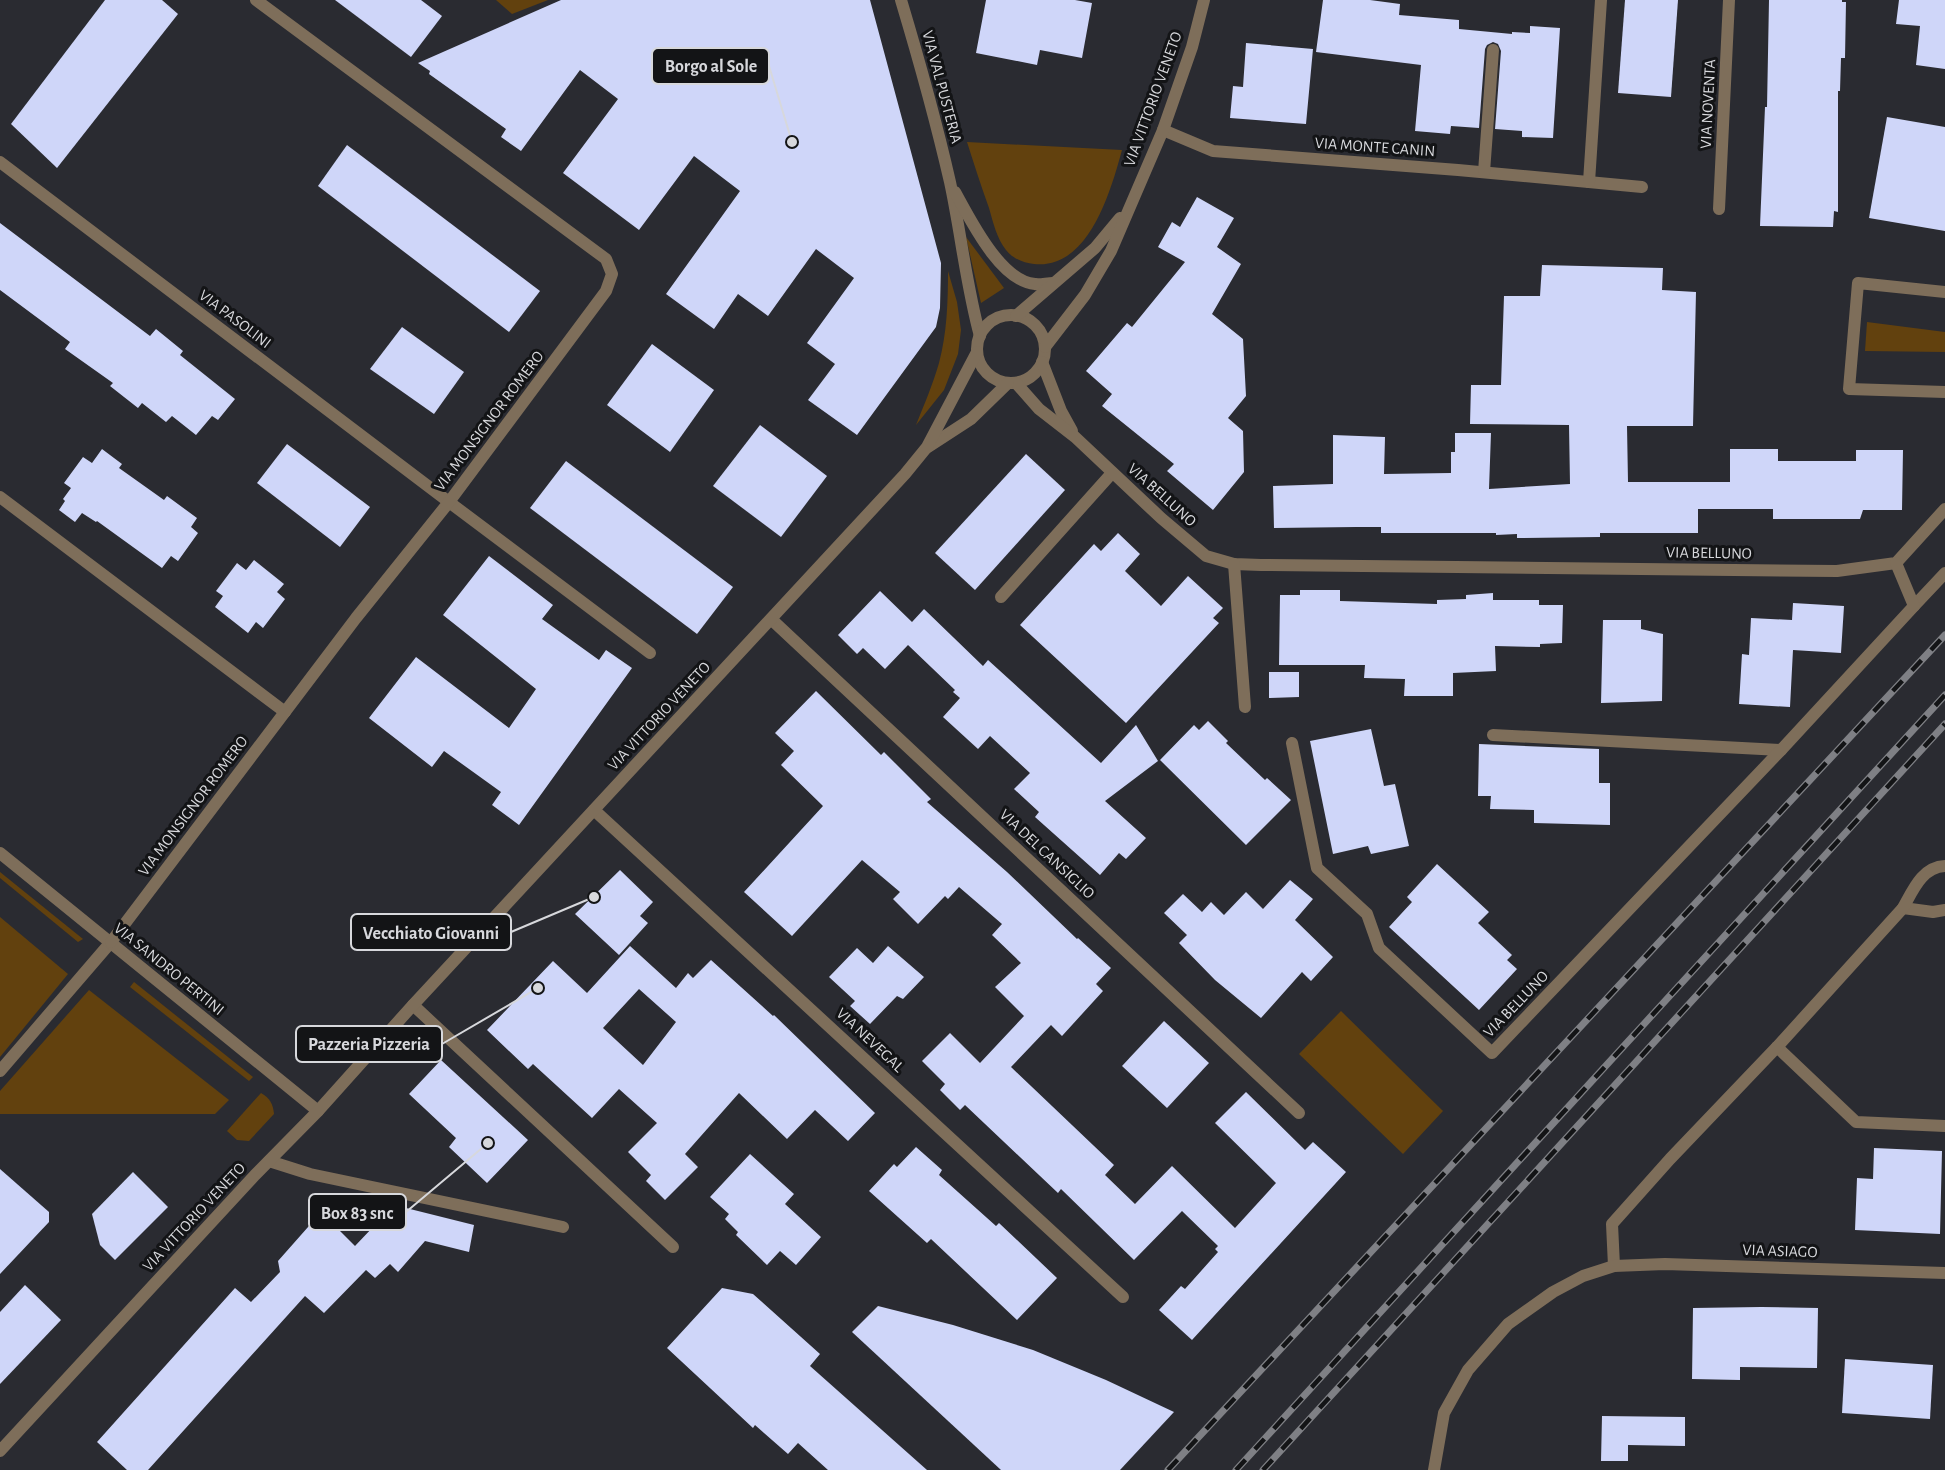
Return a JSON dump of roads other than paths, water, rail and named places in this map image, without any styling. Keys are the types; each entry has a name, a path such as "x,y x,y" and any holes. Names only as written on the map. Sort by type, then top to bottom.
{"street":[{"name":"VIA MONSIGNOR ROMERO","path":"0,1071 111,942 356,618 450,502 606,291 612,274 606,259 256,0"},
{"name":"VIA VAL PUSTERIA","path":"901,0 915,45 950,183 972,308 980,336"},
{"name":"VIA VITTORIO VENETO","path":"927,447 971,419 1012,383 1027,379 1036,372 1042,362 1045,347 1085,295 1111,250 1162,130 1192,47 1204,0"},
{"path":"1589,182 1600,0"},
{"name":"VIA NOVENTA","path":"1719,209 1729,0"},
{"path":"1484,172 1493,50"},
{"name":"VIA MONTE CANIN","path":"1162,130 1213,151 1642,187"},
{"name":"VIA PASOLINI","path":"0,162 651,653"},
{"name":"VIA VAL PUSTERIA","path":"950,183 976,231 1008,271 1034,284 1053,283"},
{"name":"VIA VITTORIO VENETO","path":"0,1451 318,1111 413,1005 905,474 927,447 977,352 980,336 986,326 1005,316 1016,316 1095,248 1129,208"},
{"path":"1945,292 1858,283 1850,389 1945,392"},
{"path":"1016,316 1027,319 1036,327 1045,347"},
{"path":"977,352 984,369 990,376 999,381 1012,383"},
{"name":"VIA BELLUNO","path":"1042,362 1061,411 1075,437"},
{"name":"VIA BELLUNO","path":"1012,383 1039,409 1075,437 1161,518 1206,555 1234,564 1837,571 1896,563"},
{"path":"1001,597 1113,473"},
{"path":"0,497 285,712"},
{"path":"1914,606 1896,563 1945,509"},
{"path":"1234,564 1245,707"},
{"name":"VIA BELLUNO","path":"1292,743 1317,868 1367,914 1379,948 1492,1053 1781,750 1945,573"},
{"name":"VIA DEL CANSIGLIO","path":"771,619 1299,1113"},
{"path":"1493,735 1781,750"},
{"name":"VIA NEVEGAL","path":"594,810 1123,1297"},
{"name":"VIA SANDRO PERTINI","path":"0,854 318,1111"},
{"path":"1614,1266 1612,1224 1903,908 1916,884 1930,869 1945,866"},
{"path":"1903,908 1933,912 1945,910"},
{"path":"413,1005 673,1247"},
{"path":"1777,1047 1856,1122 1945,1126"},
{"path":"269,1161 310,1174 563,1227"},
{"name":"VIA ASIAGO","path":"1434,1470 1444,1413 1468,1370 1508,1324 1553,1292 1584,1276 1614,1266 1665,1264 1945,1273"}],"railway":[{"path":"1168,1470 1945,635"},
{"path":"1236,1470 1945,695"},
{"path":"1263,1470 1945,724"}],"place":[{"name":"Borgo al Sole","path":"792,142"},
{"name":"Vecchiato Giovanni","path":"594,897"},
{"name":"Pazzeria Pizzeria","path":"538,988"},
{"name":"Box 83 snc","path":"488,1143"}]}
